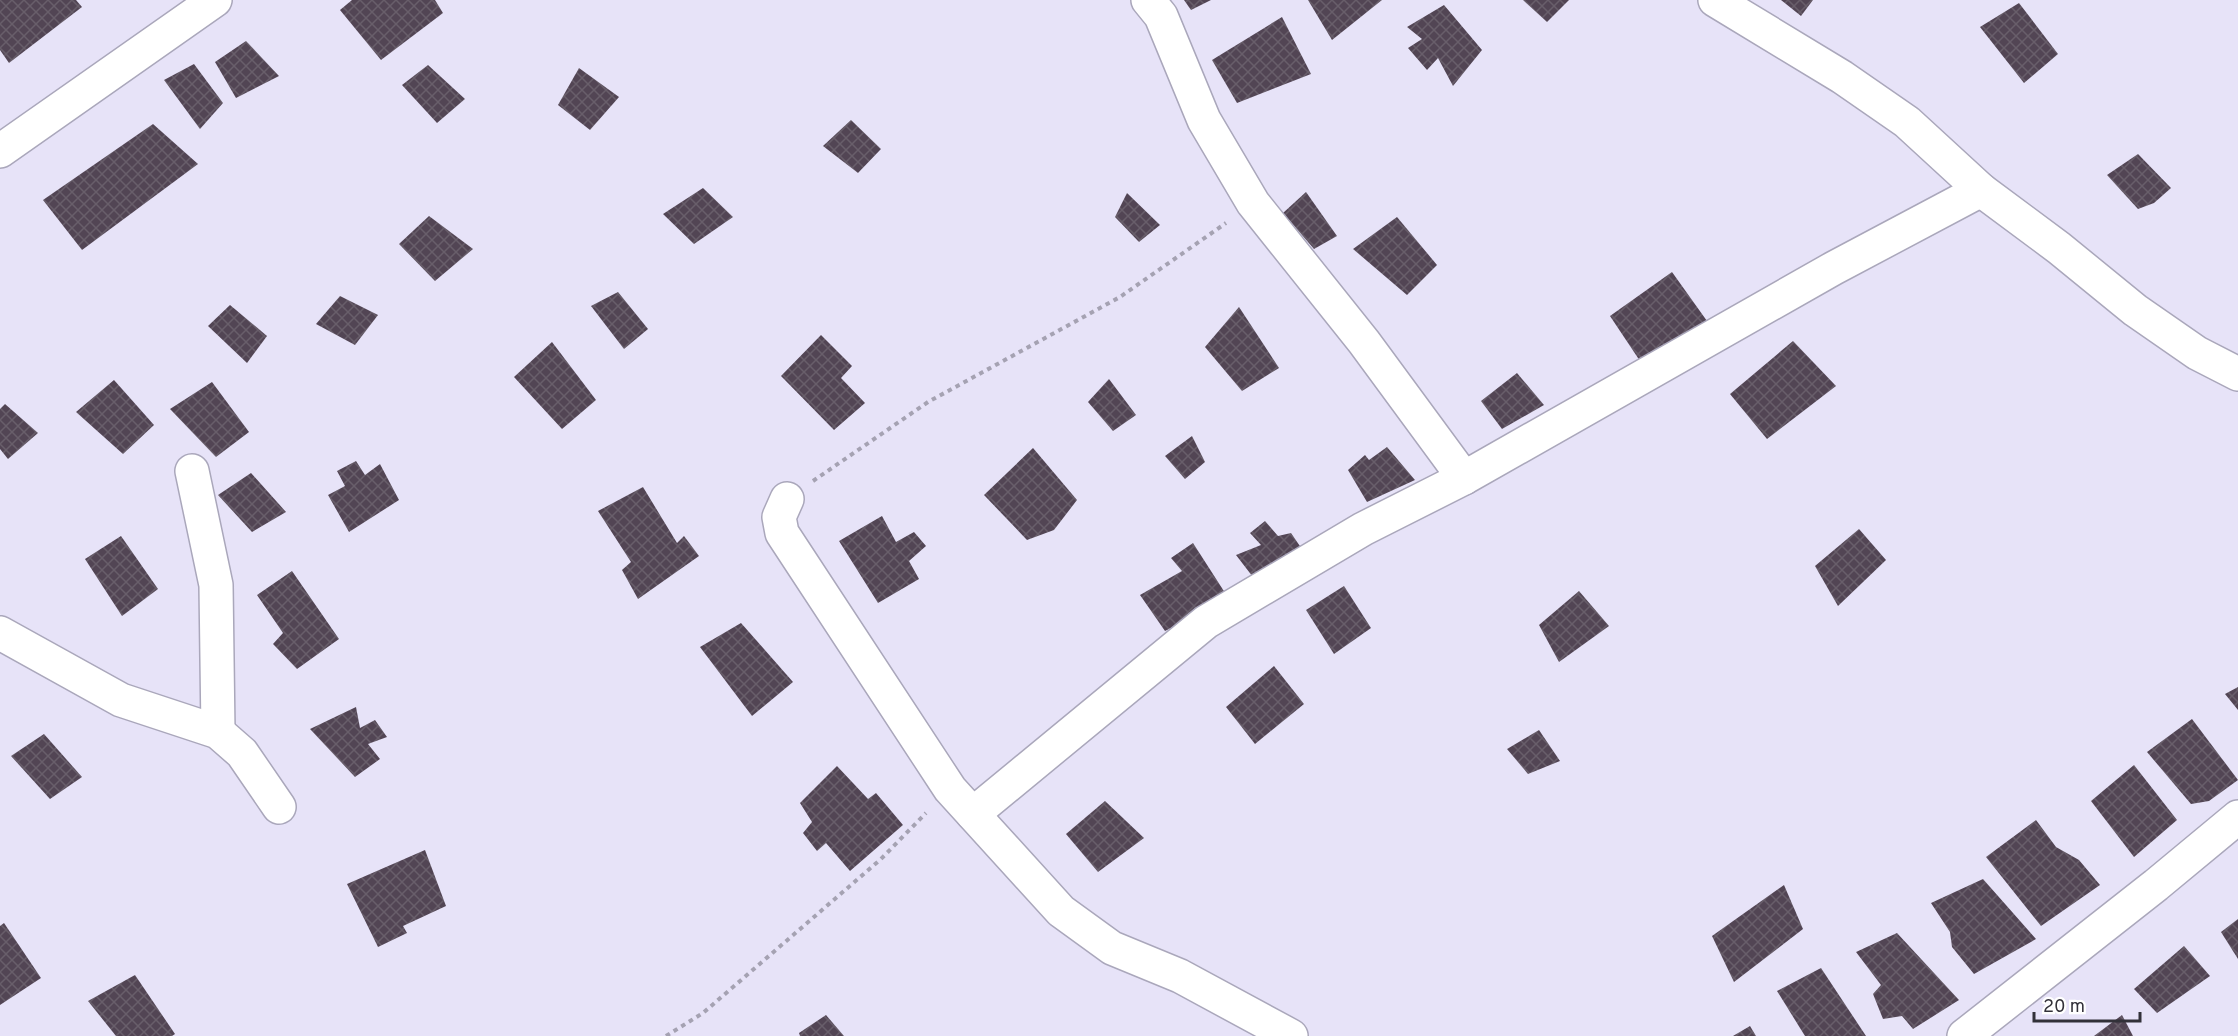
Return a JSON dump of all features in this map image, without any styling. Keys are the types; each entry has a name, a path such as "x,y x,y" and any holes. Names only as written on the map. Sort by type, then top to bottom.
{"street":[{"path":"9,137 215,0"},
{"path":"1148,0 1161,16 1203,120 1253,203 1364,342 1464,478"},
{"path":"1715,0 1842,77 1907,122 1981,190 2059,248 2135,310 2197,352 2238,374"},
{"path":"973,814 1206,622 1363,529 1464,478 1834,268 1981,190"},
{"path":"192,471 216,585 218,732"},
{"path":"787,499 779,517 782,533 950,789 1061,911 1112,948 1180,976 1291,1036"},
{"path":"0,633 121,700 218,732 242,753 279,807"},
{"path":"1964,1036 2156,885 2238,817"}],"path":[{"path":"787,499 928,402 1120,297 1253,203"},
{"path":"666,1036 703,1013 881,859 950,789"}],"building":[{"path":"0,0 76,0 82,7 9,63 0,50"},
{"path":"352,0 435,0 443,13 381,60 340,10"},
{"path":"1184,0 1211,0 1191,10"},
{"path":"1308,0 1382,0 1332,40"},
{"path":"1523,0 1569,0 1547,22"},
{"path":"1781,0 1813,0 1801,16"},
{"path":"2019,3 2058,54 2024,83 1980,27"},
{"path":"1444,5 1482,50 1453,86 1438,58 1427,70 1408,48 1422,39 1407,27"},
{"path":"1282,17 1311,74 1237,103 1212,60"},
{"path":"246,41 279,76 236,98 215,62"},
{"path":"194,64 223,103 200,129 164,80"},
{"path":"428,65 465,99 437,123 402,85"},
{"path":"579,68 619,97 590,130 558,105"},
{"path":"851,120 881,149 858,173 823,146"},
{"path":"153,124 198,164 82,250 43,200"},
{"path":"2138,154 2171,188 2154,203 2138,209 2107,175"},
{"path":"703,188 733,217 694,244 663,214"},
{"path":"1306,192 1337,236 1314,249 1283,213"},
{"path":"1127,193 1160,225 1139,242 1115,217"},
{"path":"429,216 473,249 435,281 399,244"},
{"path":"1397,217 1437,265 1407,295 1353,249"},
{"path":"1672,272 1707,321 1640,361 1610,316"},
{"path":"618,292 648,329 624,349 591,306"},
{"path":"340,296 378,315 355,345 316,324"},
{"path":"230,305 267,336 247,363 208,326"},
{"path":"1239,307 1279,368 1242,391 1205,347"},
{"path":"821,335 852,366 841,378 865,403 834,430 781,376"},
{"path":"1793,341 1836,386 1767,439 1730,394"},
{"path":"552,342 596,400 562,429 514,377"},
{"path":"1517,373 1544,405 1502,429 1481,401"},
{"path":"1109,379 1136,415 1113,431 1088,402"},
{"path":"114,380 154,425 123,454 76,412"},
{"path":"212,382 249,432 216,457 170,409"},
{"path":"5,404 38,433 8,459 0,449 0,409"},
{"path":"1192,436 1205,462 1185,479 1165,456"},
{"path":"1387,447 1415,480 1367,502 1348,470 1365,455 1369,460"},
{"path":"1033,448 1077,500 1054,530 1027,540 984,495"},
{"path":"356,461 365,475 380,464 399,500 349,532 328,495 345,486 337,471"},
{"path":"251,473 286,512 252,532 218,495"},
{"path":"643,487 677,543 684,536 699,556 638,599 622,570 631,562 598,511"},
{"path":"882,516 896,542 914,532 926,546 909,561 919,579 878,603 839,541"},
{"path":"1265,521 1278,536 1291,533 1304,552 1256,581 1236,555 1261,545 1250,533"},
{"path":"1859,529 1886,560 1838,606 1815,566"},
{"path":"121,536 158,589 122,616 85,559"},
{"path":"1193,543 1229,599 1165,631 1140,595 1182,571 1171,558"},
{"path":"292,571 339,639 297,669 273,644 283,633 257,595"},
{"path":"1344,586 1371,628 1334,654 1306,610"},
{"path":"1579,591 1609,626 1559,662 1539,625"},
{"path":"741,623 793,682 752,716 700,647"},
{"path":"1274,666 1304,704 1255,744 1226,707"},
{"path":"2238,687 2238,710 2225,694"},
{"path":"356,707 360,728 375,720 387,737 368,744 380,759 355,777 310,729"},
{"path":"2192,719 2238,780 2209,801 2191,804 2147,752"},
{"path":"1539,730 1560,761 1528,774 1507,749"},
{"path":"44,734 82,777 50,799 11,756"},
{"path":"2134,765 2177,820 2134,857 2091,801"},
{"path":"837,766 868,799 876,793 903,825 850,871 826,843 817,851 803,833 812,822 800,803"},
{"path":"1105,801 1144,838 1098,872 1066,834"},
{"path":"2036,820 2056,847 2079,860 2100,885 2041,926 1986,857"},
{"path":"425,850 446,906 403,926 407,933 378,947 347,884"},
{"path":"1983,879 2036,939 1974,974 1952,947 1950,932 1931,903"},
{"path":"1784,885 1803,929 1734,982 1712,936"},
{"path":"2238,919 2238,959 2221,932"},
{"path":"4,923 41,978 0,1005 0,926"},
{"path":"1897,933 1959,1000 1913,1029 1902,1016 1883,1019 1873,994 1881,985 1856,952"},
{"path":"2184,946 2210,976 2157,1013 2134,989"},
{"path":"1821,968 1866,1036 1805,1036 1777,991"},
{"path":"135,975 175,1034 172,1036 116,1036 88,1001"},
{"path":"826,1015 844,1036 800,1036 799,1033"},
{"path":"2122,1015 2133,1036 2094,1036"},
{"path":"1750,1026 1756,1036 1733,1036"}]}
